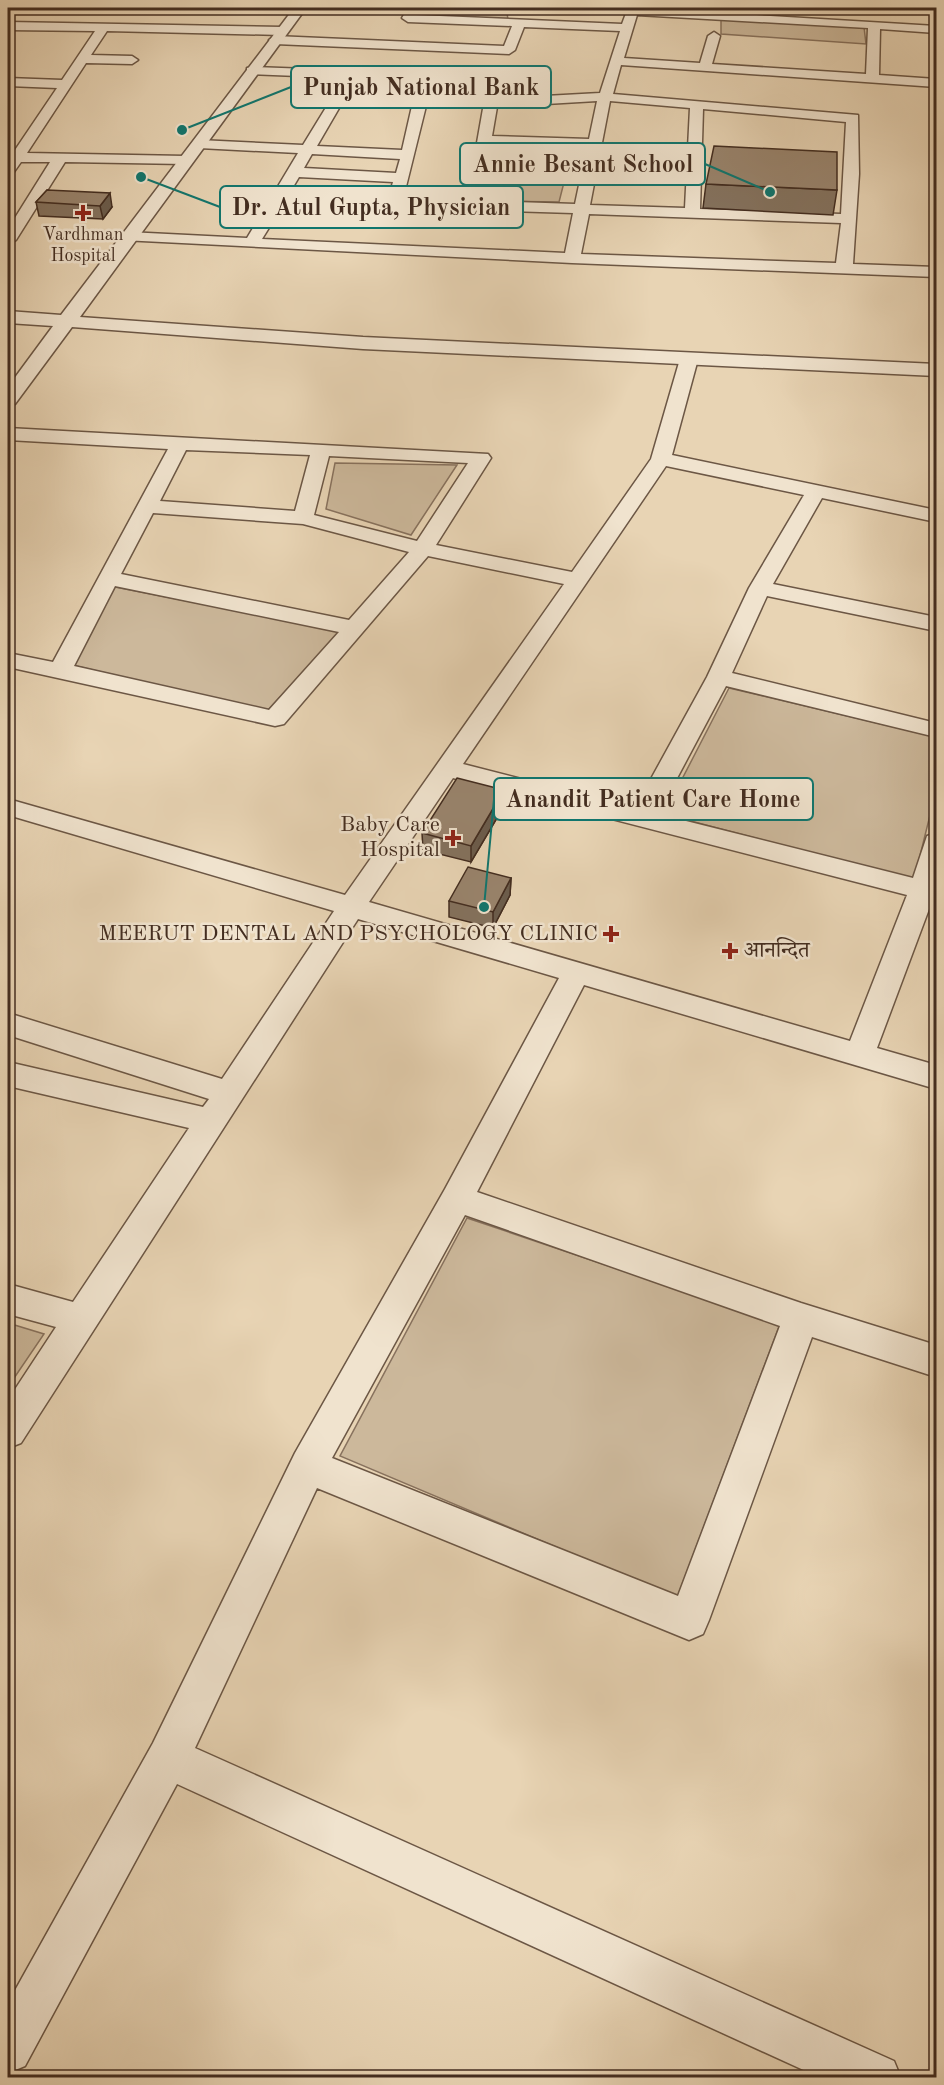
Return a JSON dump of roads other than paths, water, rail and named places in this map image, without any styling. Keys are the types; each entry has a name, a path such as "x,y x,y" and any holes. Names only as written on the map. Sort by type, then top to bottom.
{"street":[{"path":"8,400 300,8"},
{"path":"415,8 408,18 627,28"},
{"path":"572,258 604,97 633,9 936,29"},
{"path":"53,27 64,14"},
{"path":"705,67 720,36 716,16"},
{"path":"8,26 103,28 139,23 279,35 504,65"},
{"path":"516,23 491,103 474,206 849,219"},
{"path":"873,78 867,46 874,26"},
{"path":"8,172 13,157 67,84 103,28"},
{"path":"84,59 132,60"},
{"path":"616,61 936,83"},
{"path":"252,71 351,75 504,65"},
{"path":"252,243 351,75"},
{"path":"8,82 67,84"},
{"path":"491,103 604,97 853,118 854,158 844,268"},
{"path":"270,213 390,219 420,102 337,99"},
{"path":"692,213 697,104"},
{"path":"485,140 595,143"},
{"path":"199,144 408,155"},
{"path":"13,157 185,160"},
{"path":"8,240 60,158"},
{"path":"294,172 402,178"},
{"path":"128,237 936,272"},
{"path":"8,317 363,343 936,370"},
{"path":"8,1431 351,907 661,459 689,359"},
{"path":"8,434 481,458 423,549 275,719 8,660"},
{"path":"60,670 180,444"},
{"path":"303,518 321,450"},
{"path":"661,459 936,516"},
{"path":"643,818 719,677 760,588 816,491"},
{"path":"146,506 303,518 423,549 578,580"},
{"path":"108,578 355,628"},
{"path":"760,588 936,624"},
{"path":"719,677 936,730"},
{"path":"448,769 930,891"},
{"path":"8,807 936,1077"},
{"path":"860,1054 930,891 936,842"},
{"path":"8,2049 168,1758 308,1466 457,1199 577,972"},
{"path":"8,1024 229,1094"},
{"path":"8,1074 211,1121"},
{"path":"457,1199 801,1318 936,1362"},
{"path":"8,1299 81,1319"},
{"path":"308,1466 688,1620 801,1318"},
{"path":"168,1758 877,2078"}],"place":[{"name":"Punjab National Bank","path":"182,130"},
{"name":"Dr. Atul Gupta, Physician","path":"141,177"},
{"name":"Annie Besant School","path":"770,192"},
{"name":"Vardhman Hospital","path":"83,213"},
{"name":"Baby Care Hospital","path":"453,838"},
{"name":"Anandit Patient Care Home","path":"484,907"},
{"name":"MEERUT DENTAL AND PSYCHOLOGY CLINIC","path":"611,934"},
{"name":"आनन्दित","path":"730,951"}]}
